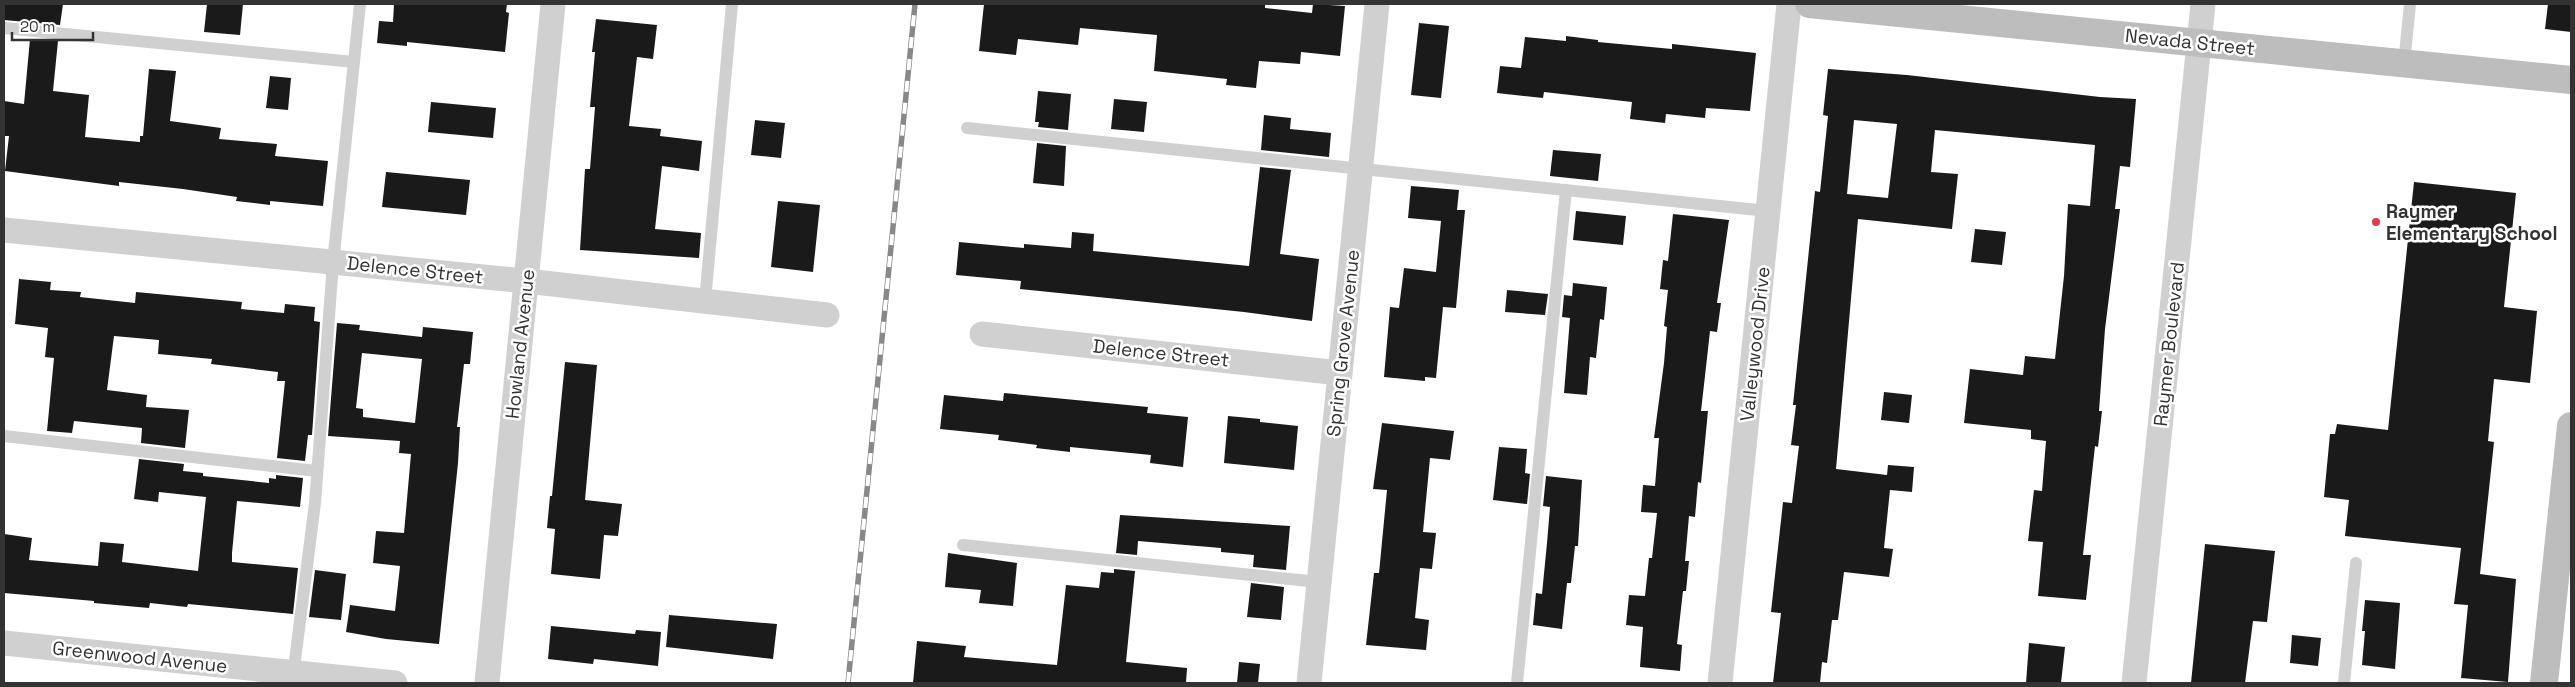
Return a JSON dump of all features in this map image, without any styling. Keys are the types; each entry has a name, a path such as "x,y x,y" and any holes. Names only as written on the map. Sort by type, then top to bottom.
{"street":[{"name":"Howland Avenue","path":"486,683 553,4"},
{"name":"Spring Grove Avenue","path":"1309,683 1378,4"},
{"name":"Valleywood Drive","path":"1720,683 1789,4"},
{"name":"Nevada Street","path":"1809,4 2571,80"},
{"name":"Raymer Boulevard","path":"2134,683 2203,4"},
{"name":"Delence Street","path":"4,230 526,281 827,315"},
{"name":"Delence Street","path":"982,334 1340,373"},
{"path":"2544,683 2571,426"},
{"name":"Greenwood Avenue","path":"4,643 292,678 395,683"}],"lane":[{"path":"292,678 316,504 333,262 360,4"},
{"path":"705,301 732,4"},
{"path":"2404,64 2410,4"},
{"path":"4,28 354,62"},
{"path":"967,128 1768,211"},
{"path":"1516,683 1566,190"},
{"path":"4,436 317,471"},
{"path":"963,545 1319,582"},
{"path":"2344,683 2356,563"}],"building":[{"path":"4,4 63,4 60,25 4,20"},
{"path":"207,4 243,4 240,35 204,32"},
{"path":"394,4 507,4 506,12 509,13 505,52 407,42 407,46 377,43 379,21 393,22"},
{"path":"984,4 1265,4 1265,8 1312,13 1313,4 1345,6 1340,56 1301,52 1300,64 1259,61 1256,88 1226,85 1227,79 1154,71 1157,35 1080,28 1078,45 1018,39 1016,55 979,51"},
{"path":"2548,4 2571,4 2571,32 2545,29"},
{"path":"596,19 657,25 653,59 637,57 629,126 661,129 660,136 702,141 699,171 662,166 655,229 701,233 699,258 580,250 585,169 590,169 595,107 590,107 595,52 592,52"},
{"path":"1419,23 1449,26 1441,98 1411,95"},
{"path":"1566,36 1598,40 1598,42 1672,49 1672,44 1756,53 1750,111 1706,108 1705,118 1666,114 1665,123 1630,119 1632,102 1544,92 1543,98 1497,93 1500,66 1521,68 1525,37 1566,41"},
{"path":"30,39 58,41 53,91 89,95 85,137 140,142 140,136 143,136 149,69 176,71 170,121 221,128 219,139 277,144 275,156 328,161 323,206 270,201 270,205 236,201 237,197 183,189 119,182 119,186 5,171 9,136 4,136 4,101 24,104"},
{"path":"1828,69 1907,75 2100,97 2136,99 2130,167 2120,166 2115,209 2120,209 2105,329 2099,411 2102,411 2098,447 2095,446 2083,555 2091,555 2086,600 2038,596 2043,542 2028,541 2034,490 2042,491 2046,441 2031,439 2031,430 1964,423 1970,369 2023,375 2025,356 2055,359 2064,276 2068,204 2090,206 2095,145 1935,130 1931,172 1958,174 1952,229 1858,219 1836,469 1887,475 1888,465 1914,467 1912,492 1890,490 1884,548 1893,549 1889,577 1844,572 1838,620 1832,620 1827,663 1822,662 1820,683 1773,683 1781,613 1771,612 1783,502 1792,503 1799,446 1791,445 1796,405 1793,405 1815,191 1820,192 1828,116 1823,115","holes":["1854,120 1897,124 1888,198 1847,194"]},
{"path":"270,76 291,78 288,110 266,108"},
{"path":"1038,91 1071,94 1068,130 1038,127 1039,122 1035,122"},
{"path":"1114,99 1147,102 1144,132 1111,129"},
{"path":"431,102 496,108 493,138 428,132"},
{"path":"1264,115 1291,118 1290,129 1331,133 1329,157 1261,150"},
{"path":"755,120 785,123 781,158 751,155"},
{"path":"1037,143 1066,146 1064,186 1033,183"},
{"path":"1553,150 1601,154 1598,181 1550,176"},
{"path":"1260,167 1291,170 1280,254 1319,259 1312,321 1244,312 1020,289 1021,281 956,275 959,242 1024,248 1024,244 1071,248 1072,232 1094,234 1093,251 1249,266"},
{"path":"386,172 470,180 466,215 382,207"},
{"path":"2414,182 2516,193 2504,307 2537,311 2530,383 2494,379 2488,441 2494,442 2480,574 2516,579 2508,682 2461,678 2468,605 2454,604 2461,548 2345,536 2349,500 2324,497 2330,434 2335,434 2337,424 2388,430"},
{"path":"1411,186 1459,190 1457,210 1465,210 1456,308 1443,307 1436,378 1425,377 1425,381 1384,377 1390,307 1399,308 1404,268 1436,272 1441,221 1408,218"},
{"path":"778,201 820,205 813,272 771,267"},
{"path":"1576,211 1626,216 1623,245 1573,240"},
{"path":"1673,214 1729,220 1717,303 1721,303 1717,332 1710,331 1701,411 1708,411 1701,483 1698,482 1695,517 1689,516 1685,561 1689,561 1686,591 1683,591 1677,644 1682,645 1680,671 1640,667 1643,627 1626,625 1629,595 1645,596 1649,558 1652,558 1657,513 1641,512 1643,485 1655,486 1659,438 1654,438 1664,363 1667,327 1664,326 1668,290 1660,289 1663,260 1668,261"},
{"path":"1975,229 2006,232 2002,265 1971,262"},
{"path":"19,279 51,282 50,290 81,292 80,297 135,303 136,292 242,302 241,309 284,313 285,304 315,307 314,321 320,322 312,435 308,435 305,461 277,458 285,381 277,381 278,372 211,364 212,359 158,354 159,340 114,336 107,390 147,395 146,407 189,410 185,448 141,443 142,428 74,421 72,433 47,431 54,358 45,357 48,328 15,324"},
{"path":"1573,283 1607,287 1604,320 1600,319 1596,358 1590,357 1587,395 1564,393 1570,318 1562,317 1564,295 1572,296"},
{"path":"1507,290 1548,294 1545,315 1505,312"},
{"path":"337,323 360,325 359,330 422,337 423,327 473,332 470,364 464,364 457,427 460,427 458,463 439,644 386,639 346,632 350,605 395,611 400,566 373,563 376,531 404,533 411,454 399,453 400,441 328,436","holes":["362,353 422,359 415,423 363,417 363,409 356,408"]},
{"path":"565,362 597,365 585,500 622,504 618,536 604,535 600,579 551,574 555,529 547,528 550,496 552,496"},
{"path":"1884,392 1912,395 1909,423 1881,420"},
{"path":"1004,393 1148,407 1147,413 1188,417 1183,467 1150,463 1151,455 1070,447 1070,452 1036,448 1037,445 998,440 999,435 940,429 944,395 1003,401"},
{"path":"1228,416 1260,419 1260,422 1298,426 1294,470 1224,463"},
{"path":"1382,423 1454,431 1450,460 1430,458 1423,532 1436,533 1432,569 1420,568 1415,618 1429,620 1426,650 1366,645 1374,573 1379,573 1387,490 1373,489"},
{"path":"1499,447 1527,449 1525,473 1530,474 1527,504 1493,500"},
{"path":"139,459 184,464 183,471 203,473 203,476 269,483 269,478 276,479 276,475 303,478 300,507 237,501 232,553 232,562 298,568 293,614 188,604 187,607 150,603 149,608 4,593 4,534 32,538 29,560 98,566 100,542 124,544 122,562 198,571 206,497 159,492 158,502 134,499"},
{"path":"1546,476 1582,480 1578,546 1575,546 1571,583 1567,583 1562,629 1533,625 1536,593 1542,594 1547,543 1550,507 1543,506"},
{"path":"1120,515 1290,526 1286,570 1253,567 1254,555 1221,552 1221,548 1138,541 1137,555 1116,553"},
{"path":"2205,544 2275,551 2267,622 2253,621 2245,683 2191,683"},
{"path":"948,553 1017,563 1013,606 979,603 981,590 945,587"},
{"path":"1114,569 1135,571 1126,662 1187,668 1186,683 913,683 917,641 966,646 964,657 1057,665 1066,585 1099,588 1101,572 1114,573"},
{"path":"315,570 346,574 341,620 309,617"},
{"path":"1251,583 1284,587 1281,620 1247,617"},
{"path":"2365,600 2400,603 2395,669 2362,665 2365,631 2362,631"},
{"path":"669,615 777,624 773,659 666,647"},
{"path":"551,626 635,634 636,630 661,632 658,666 594,659 593,664 548,659"},
{"path":"2292,635 2321,638 2318,666 2290,663"},
{"path":"2029,643 2065,647 2061,683 2026,683"},
{"path":"1239,662 1260,664 1258,683 1237,683"}],"railway":[{"path":"848,683 915,4"}],"place":[{"name":"Raymer Elementary School","path":"2376,222"}]}
